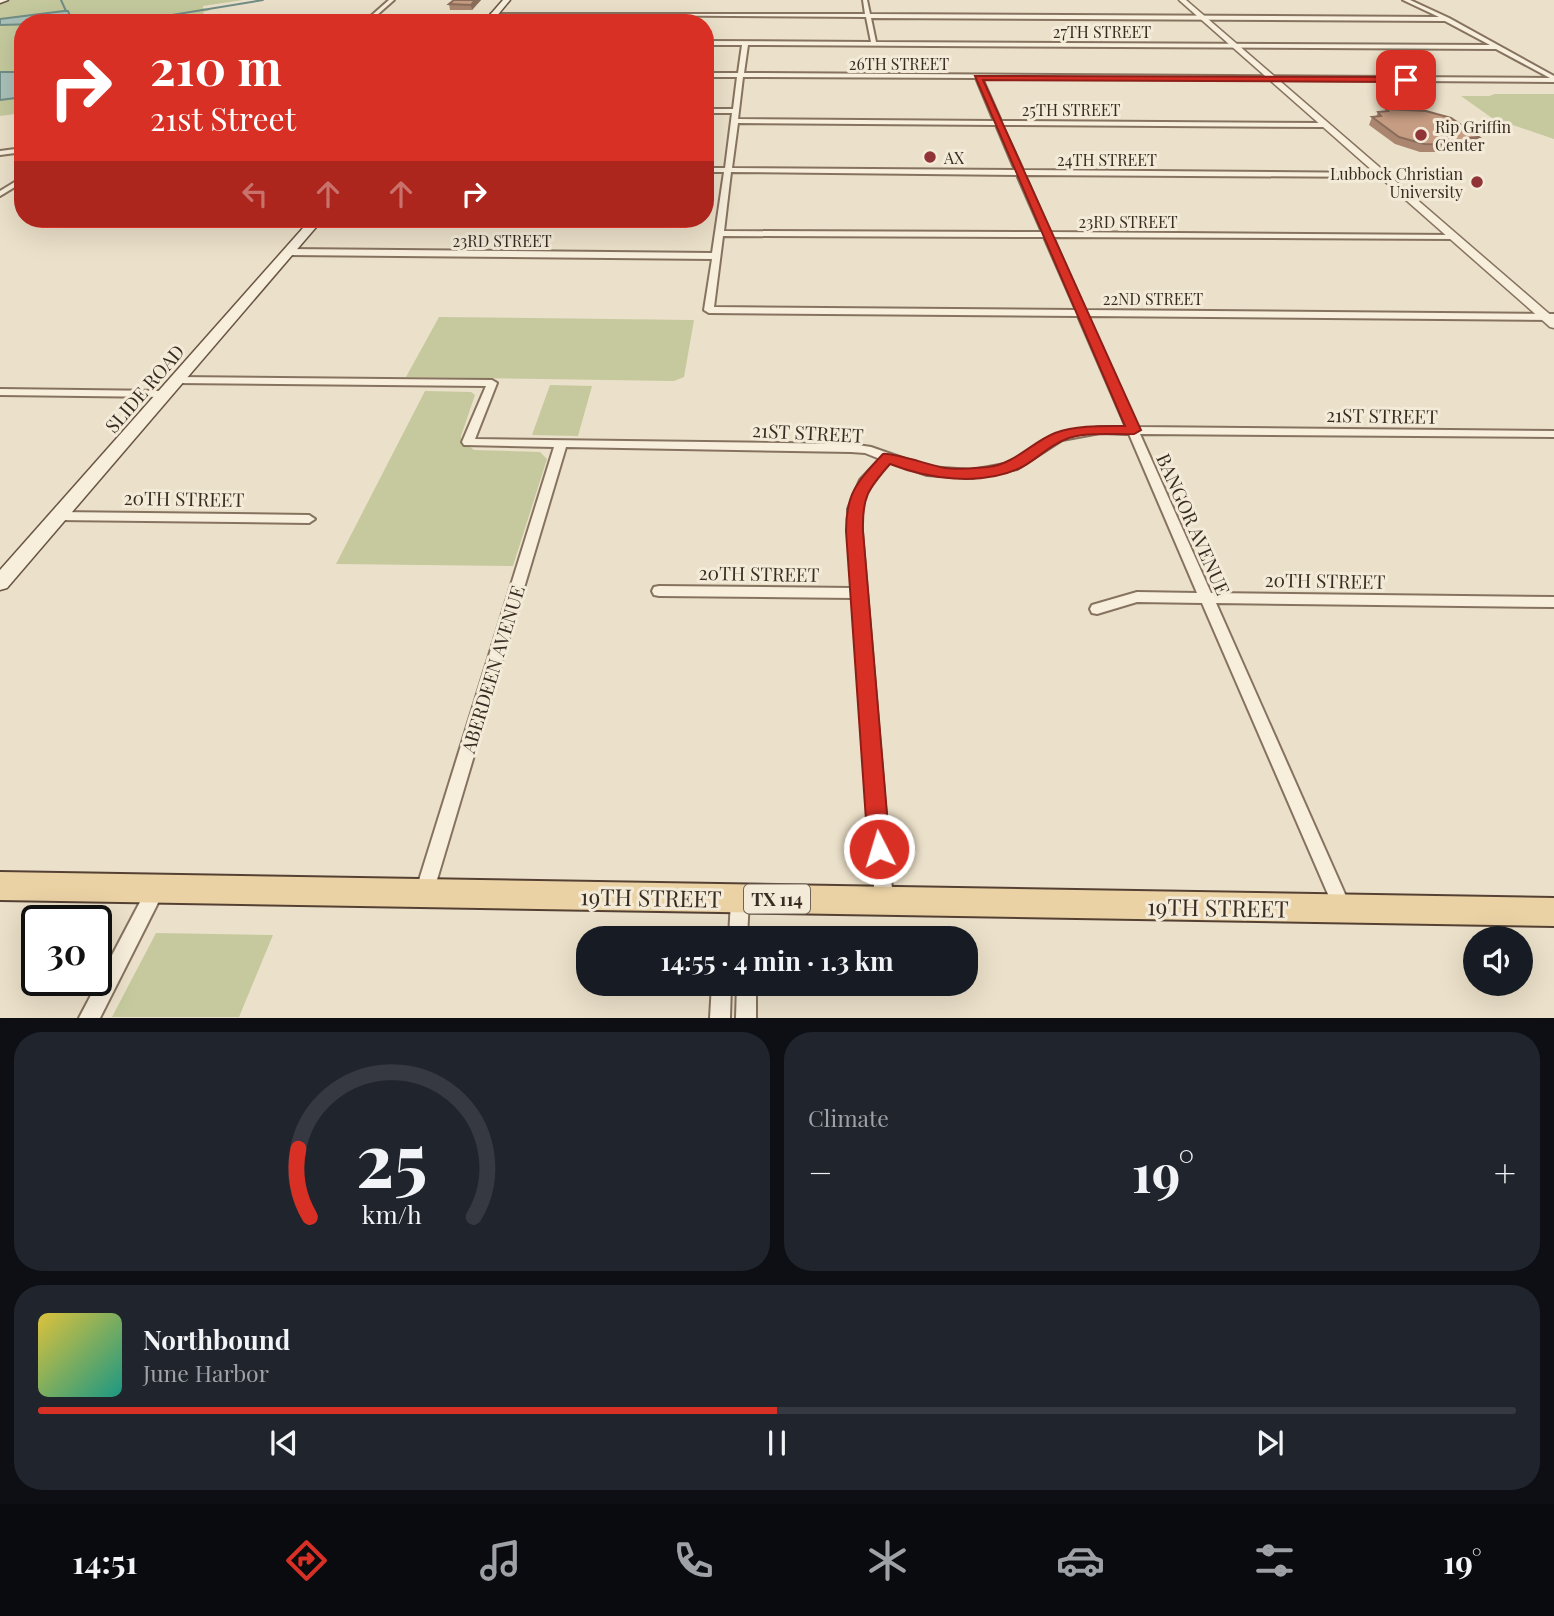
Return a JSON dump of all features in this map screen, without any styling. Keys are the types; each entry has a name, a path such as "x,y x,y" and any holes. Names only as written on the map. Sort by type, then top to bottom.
{"main road":[{"path":"494,14 506,0"},
{"name":"SLIDE ROAD","path":"0,583 309,228"},
{"name":"19TH STREET","path":"0,886 1554,912"}],"street":[{"path":"376,14 392,0"},
{"path":"865,0 874,44"},
{"path":"1182,0 1382,176 1550,317 1554,324"},
{"path":"1405,0 1447,19 1554,79"},
{"path":"714,15 1447,19"},
{"name":"27TH STREET","path":"714,43 1498,47"},
{"path":"709,310 745,43"},
{"name":"26TH STREET","path":"714,75 1554,79"},
{"name":"BANGOR AVENUE","path":"978,77 1343,909"},
{"path":"714,111 736,111"},
{"name":"25TH STREET","path":"734,121 1324,125"},
{"name":"24TH STREET","path":"714,170 1382,176"},
{"name":"23RD STREET","path":"718,233 1453,237"},
{"name":"23RD STREET","path":"288,252 715,256"},
{"name":"22ND STREET","path":"709,310 1550,317"},
{"name":"21ST STREET","path":"177,380 492,383 468,442 851,448 888,457 908,466 938,472 992,471 1013,466 1059,437 1075,432 1134,430 1554,434"},
{"path":"0,392 165,394"},
{"name":"ABERDEEN AVENUE","path":"424,893 561,444"},
{"path":"884,901 854,509 864,483 888,457"},
{"name":"20TH STREET","path":"58,516 309,519"},
{"name":"20TH STREET","path":"659,591 859,593"},
{"name":"20TH STREET","path":"1097,610 1137,597 1554,602"},
{"path":"89,1017 156,889"},
{"path":"739,926 740,899"},
{"path":"720,1017 721,996"},
{"path":"746,1017 747,996"}],"green space":[{"path":"243,0 203,6 211,10 203,12 204,14 14,14 14,114 0,116 0,1"},
{"path":"1554,94 1554,139 1492,118 1461,96"},
{"path":"439,317 694,320 684,377 674,381 406,377"},
{"path":"550,385 592,386 578,436 532,435"},
{"path":"425,391 471,392 475,395 461,436 461,440 474,450 540,452 547,459 513,566 336,564"},
{"path":"156,933 273,935 239,1017 112,1017"}],"water":[{"path":"68,11 69,14 42,14"},
{"path":"14,17 14,25 0,25 0,19"},
{"path":"0,72 14,72 14,98 0,100"}],"building":[{"path":"454,0 475,0 471,5 449,4"},
{"name":"Rip Griffin Center","path":"1386,109 1426,111 1451,118 1479,137 1470,138 1474,141 1468,141 1473,145 1424,144 1399,137 1372,117 1381,116 1378,112 1388,111"}],"waterway":[{"path":"61,0 66,11"},
{"path":"178,14 263,0"}],"place":[{"name":"Rip Griffin Center","path":"1421,135"},
{"name":"AX","path":"930,157"},
{"name":"Lubbock Christian University","path":"1477,182"}],"route":[{"path":"879,849 854,531 854,509 864,483 888,457 927,471 972,474 1013,466 1045,444 1075,432 1134,430 978,77 1406,80"}]}
